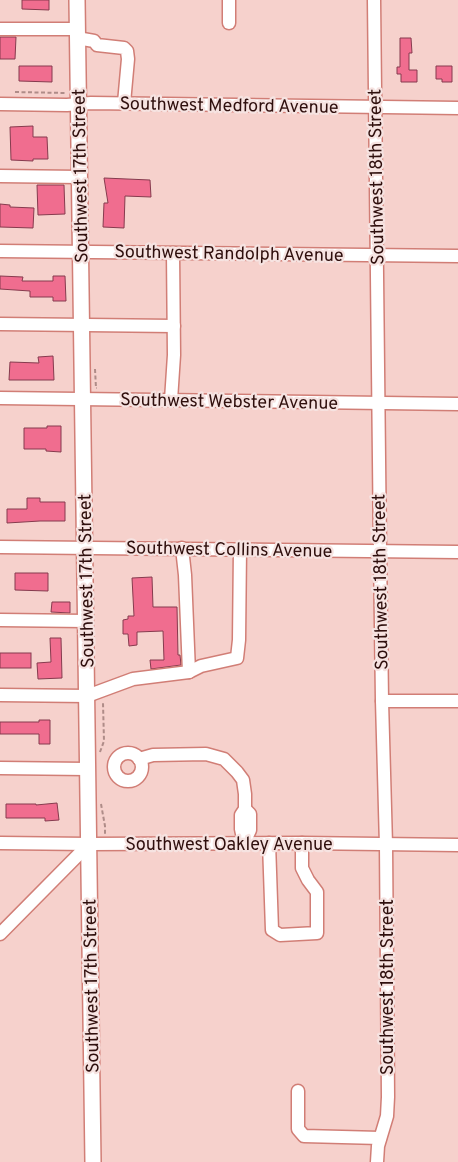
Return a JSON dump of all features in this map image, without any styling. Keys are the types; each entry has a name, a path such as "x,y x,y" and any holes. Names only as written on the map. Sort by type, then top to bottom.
{"main road":[{"name":"Southwest 17th Street","path":"77,0 93,1162"}],"street":[{"path":"229,0 229,23"},
{"name":"Southwest 18th Street","path":"374,0 388,1098 387,1116 380,1138 377,1162"},
{"path":"0,29 77,33 94,41 96,45 124,48 127,51 128,58 124,103"},
{"name":"Southwest Medford Avenue","path":"0,104 67,105 78,98 124,103 458,108"},
{"path":"0,176 80,177"},
{"name":"Southwest Randolph Avenue","path":"0,251 458,256"},
{"path":"172,400 173,253"},
{"path":"0,324 174,326"},
{"name":"Southwest Webster Avenue","path":"0,398 458,404"},
{"name":"Southwest Collins Avenue","path":"0,547 458,552"},
{"path":"182,548 189,672"},
{"path":"0,695 87,696 133,678 189,672 201,666 236,658 239,640 240,549"},
{"path":"0,620 86,621"},
{"path":"382,701 458,701"},
{"path":"139,759 153,755 206,754 224,759 243,780 245,809 250,814 250,830 244,843"},
{"path":"0,768 87,769"},
{"name":"Southwest Oakley Avenue","path":"0,843 458,845"},
{"path":"269,843 272,930 280,935 317,933 317,892 302,868 302,843"},
{"path":"0,934 89,844"},
{"path":"298,1091 298,1130 304,1136 380,1138"}],"path":[{"path":"10,92 78,98"}],"building":[{"path":"22,0 49,0 49,10 22,9"},
{"path":"0,37 16,37 15,59 0,59"},
{"path":"400,38 411,38 412,53 409,53 409,70 417,70 417,82 401,82 401,74 397,74 397,67 400,67"},
{"path":"19,66 52,66 52,82 19,81"},
{"path":"436,66 452,66 452,82 442,82 442,79 436,79"},
{"path":"33,126 33,137 47,137 48,159 33,159 33,161 11,160 10,127"},
{"path":"104,178 150,180 151,197 125,196 124,228 103,227 104,203 108,203"},
{"path":"37,185 64,185 65,214 38,215"},
{"path":"0,204 10,205 10,207 34,208 33,228 0,227"},
{"path":"0,276 23,277 22,281 53,281 53,276 65,276 66,301 53,301 53,297 30,297 30,291 0,289"},
{"path":"53,356 54,380 9,380 10,362 39,363 38,357"},
{"path":"47,426 61,426 61,452 46,451 46,449 24,449 24,428 47,428"},
{"path":"27,498 40,498 40,502 65,502 65,521 7,523 7,509 27,509"},
{"path":"15,573 48,573 48,591 15,590"},
{"path":"152,577 153,607 177,607 178,655 180,655 181,665 151,669 150,660 164,660 163,631 137,632 137,645 129,646 128,634 123,634 123,620 128,619 128,616 134,616 132,578"},
{"path":"52,602 70,602 70,613 51,612"},
{"path":"50,638 61,638 62,678 38,679 37,663 51,662"},
{"path":"0,653 31,653 31,668 0,668"},
{"path":"39,720 50,720 50,744 39,744 39,734 0,734 0,722 39,722"},
{"path":"57,803 59,820 45,821 45,818 6,818 6,804 36,805"}]}
